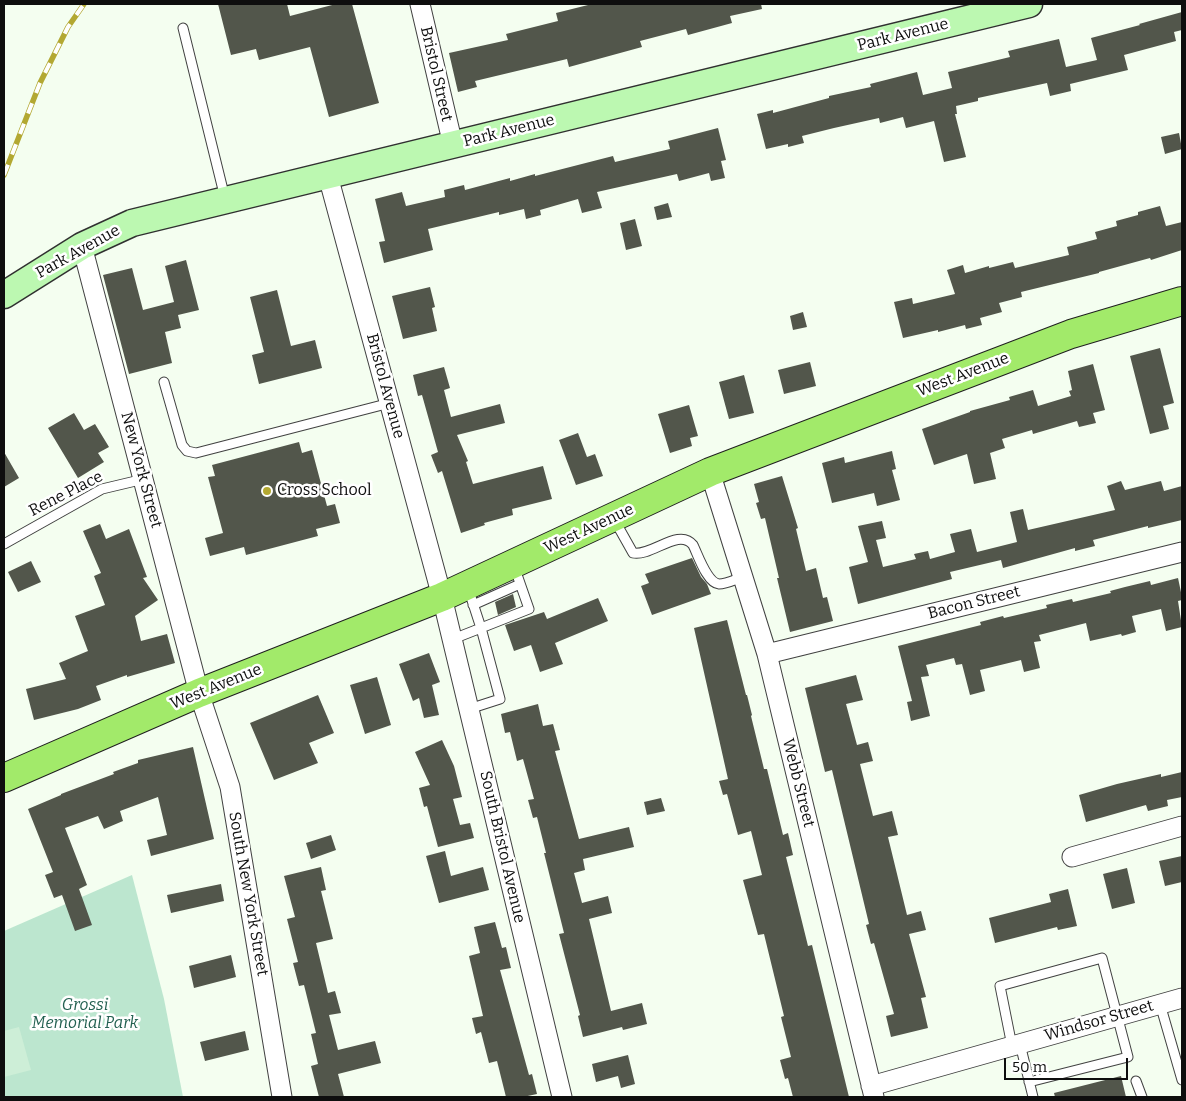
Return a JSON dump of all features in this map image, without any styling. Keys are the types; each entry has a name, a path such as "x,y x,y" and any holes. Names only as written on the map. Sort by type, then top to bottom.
{"highway":[{"name":"West Avenue","path":"4,778 199,693 442,597 470,595 516,574 613,517 710,472 1071,334 1182,301"}],"main road":[{"name":"Park Avenue","path":"4,295 82,246 132,223 1029,4"}],"street":[{"name":"Bristol Street","path":"420,4 453,145"},
{"name":"Bristol Avenue","path":"328,176 442,597"},
{"name":"New York Street","path":"82,246 199,693"},
{"name":"Webb Street","path":"710,472 766,654 872,1092"},
{"name":"Bacon Street","path":"766,654 1182,552"},
{"name":"South Bristol Avenue","path":"442,597 562,1097"},
{"name":"South New York Street","path":"199,693 230,787 282,1097"},
{"path":"1072,857 1182,826"},
{"name":"Windsor Street","path":"872,1092 1016,1045 1182,998"}],"lane":[{"path":"182,28 225,201"},
{"path":"164,382 182,445 187,452 196,453 390,403"},
{"name":"Rene Place","path":"4,544 102,489 144,480"},
{"path":"613,517 633,553 638,554 684,539 690,542 708,576 714,583 721,584 743,577"},
{"path":"453,639 529,609 516,574"},
{"path":"469,709 500,700 481,628 470,595"},
{"path":"1029,1082 1129,1060 1102,958 1000,986 1032,1097"},
{"path":"1160,1004 1182,1080"},
{"path":"1136,1081 1142,1097"}],"green space":[{"name":"Grossi Memorial Park","path":"132,875 164,999 183,1097 4,1097 4,931"},
{"path":"19,1027 31,1070 4,1077 4,1031"}],"building":[{"path":"218,4 287,4 290,16 336,4 352,4 379,103 329,117 310,47 259,60 256,49 231,55"},
{"path":"592,4 761,4 762,9 730,16 732,23 688,35 686,29 640,41 642,47 569,67 567,59 475,81 477,87 458,92 449,53 508,40 506,34 558,21 556,13"},
{"path":"1182,12 1182,30 1174,32 1176,41 1124,55 1128,70 1070,84 1071,91 1050,96 1047,83 978,98 978,101 956,106 957,114 955,114 966,157 944,162 934,121 906,128 903,117 880,123 879,118 834,128 802,136 804,143 788,147 788,144 766,149 757,114 773,110 773,113 829,98 829,96 871,87 870,84 917,72 923,95 952,88 948,72 1010,57 1008,51 1059,39 1066,67 1097,60 1091,38"},
{"path":"718,128 726,160 721,161 725,178 711,181 709,173 679,181 677,174 597,192 602,208 582,213 578,199 540,210 541,215 526,219 524,209 499,215 499,212 428,229 433,250 384,263 379,242 385,241 375,199 402,192 406,206 445,197 444,190 464,185 465,190 510,178 510,181 535,174 535,176 613,156 615,162 670,149 668,141"},
{"path":"1179,133 1182,149 1165,154 1161,137"},
{"path":"668,203 672,217 657,220 654,207"},
{"path":"1160,206 1166,226 1182,222 1182,250 1151,260 1150,258 1099,273 1021,292 1022,297 999,303 1002,312 980,318 982,325 966,329 965,325 903,338 894,302 912,298 913,304 955,294 947,270 963,265 965,273 1013,262 1015,268 1069,255 1067,247 1097,239 1095,232 1117,226 1116,221"},
{"path":"635,219 642,246 626,250 620,223"},
{"path":"186,260 199,310 178,315 181,328 165,332 172,363 129,374 103,275 132,268 143,310 174,302 165,266"},
{"path":"430,287 435,307 432,308 437,331 403,339 392,296"},
{"path":"277,290 291,346 315,340 322,368 259,384 252,355 264,352 250,297"},
{"path":"803,312 807,327 793,330 790,316"},
{"path":"1160,348 1174,403 1163,406 1169,429 1150,434 1130,356"},
{"path":"810,362 816,386 784,394 778,370"},
{"path":"1093,364 1105,410 1093,413 1096,423 1079,427 1077,421 1033,434 1032,430 1002,439 1005,448 990,453 996,479 974,484 967,454 934,465 922,429 970,411 1010,400 1009,397 1033,390 1038,406 1071,396 1069,391 1072,390 1068,371"},
{"path":"444,367 450,388 444,390 451,417 500,404 505,423 457,435 468,461 466,462 473,484 543,466 552,499 512,509 513,515 484,523 485,525 461,533 442,471 438,473 431,455 438,452 422,395 418,396 413,375"},
{"path":"744,375 754,413 729,419 719,382"},
{"path":"689,405 698,436 690,438 692,446 670,453 658,414"},
{"path":"74,413 84,430 95,424 109,447 98,453 104,462 78,478 48,428"},
{"path":"578,433 587,457 595,454 603,476 576,485 559,440"},
{"name":"Cross School","path":"299,442 302,453 312,450 327,506 335,504 340,523 316,529 318,536 246,555 244,547 210,556 205,538 223,533 208,477 215,476 212,465"},
{"path":"892,451 896,469 892,470 900,500 877,506 874,493 832,503 822,463 844,457 845,463"},
{"path":"4,452 19,478 4,487"},
{"path":"782,476 798,528 796,529 806,571 816,568 823,598 827,597 833,621 790,632 765,518 761,519 756,503 759,502 754,484"},
{"path":"1121,481 1125,490 1161,481 1164,491 1182,486 1182,520 1148,528 1148,526 1093,540 1095,546 1075,551 1075,548 1003,568 1001,560 950,572 952,579 858,604 849,567 868,562 858,526 882,521 886,538 876,540 883,567 916,559 914,554 928,551 930,559 955,552 950,534 971,529 977,552 1017,542 1010,512 1023,509 1028,530 1115,510 1107,486"},
{"path":"100,524 106,539 129,529 147,577 143,578 158,600 135,616 141,641 167,634 175,663 127,677 127,675 96,686 101,700 78,709 34,720 26,689 66,679 59,663 88,651 75,616 105,605 94,576 101,573 83,531"},
{"path":"692,558 711,594 652,615 641,586 649,583 645,574"},
{"path":"31,561 41,582 18,592 8,572"},
{"path":"1178,578 1182,597 1182,600 1178,601 1182,627 1166,631 1161,609 1132,616 1136,632 1122,636 1121,634 1090,641 1086,623 1039,635 1041,641 1034,642 1040,668 1024,672 1021,660 980,670 985,691 970,695 962,664 956,665 954,658 926,665 929,676 921,677 930,716 911,721 907,702 912,701 898,646 981,625 980,622 1003,616 1004,618 1047,608 1046,605 1072,599 1073,602 1150,581 1151,585"},
{"path":"513,594 516,607 498,615 495,602"},
{"path":"598,598 608,621 555,643 563,664 540,672 531,645 514,651 505,625 544,612 547,619"},
{"path":"727,620 764,769 767,769 783,835 788,833 793,855 786,857 808,946 812,945 849,1097 793,1097 788,1078 785,1079 780,1060 791,1057 781,1017 784,1016 764,934 758,935 743,880 762,875 751,831 738,835 727,794 723,795 719,781 728,779 694,628"},
{"path":"429,653 440,682 432,685 439,715 424,718 419,698 413,701 399,664"},
{"path":"856,675 863,700 846,704 857,745 868,742 873,761 860,764 873,816 892,811 898,835 888,837 907,915 921,911 926,930 909,934 926,997 921,998 928,1028 891,1037 886,1016 894,1014 874,943 871,944 866,925 869,924 832,770 825,772 805,688"},
{"path":"377,677 391,725 365,734 350,685"},
{"path":"318,695 334,733 309,743 318,763 274,780 250,723"},
{"path":"538,704 543,726 553,724 560,750 555,751 579,839 629,827 634,847 583,859 585,870 574,873 582,903 608,896 612,913 589,919 611,1011 642,1003 647,1024 623,1030 622,1027 583,1037 578,1016 580,1015 559,934 564,933 544,853 546,853 537,817 533,818 528,800 534,799 523,759 517,761 510,732 505,733 501,714"},
{"path":"442,740 454,766 462,797 453,799 460,825 470,823 474,838 438,847 427,806 424,807 419,788 430,785 415,752"},
{"path":"193,747 214,839 151,856 147,840 167,835 158,797 120,811 123,821 104,829 98,816 65,828 87,885 79,889 92,925 75,931 62,895 54,898 45,875 53,872 28,809 114,774 113,772 138,763 138,760"},
{"path":"1182,772 1182,797 1167,800 1168,806 1148,811 1146,805 1086,822 1079,795 1161,774 1161,777"},
{"path":"661,798 665,811 647,815 644,802"},
{"path":"331,835 336,850 311,859 306,843"},
{"path":"445,851 451,876 483,867 489,890 439,903 426,856"},
{"path":"1182,856 1182,882 1165,886 1159,861"},
{"path":"321,867 326,890 321,891 333,939 316,943 328,993 335,991 341,1013 329,1015 338,1050 375,1041 381,1063 338,1074 344,1097 319,1097 311,1066 318,1064 311,1034 316,1033 304,985 299,986 293,963 298,962 287,919 295,917 284,876"},
{"path":"1127,868 1135,903 1112,909 1103,874"},
{"path":"221,884 224,901 171,913 167,895"},
{"path":"1068,889 1077,926 1058,930 1057,927 995,943 989,918 1051,902 1049,894"},
{"path":"495,922 502,948 506,947 511,968 500,970 529,1075 532,1074 537,1094 523,1097 506,1097 497,1061 489,1063 481,1032 476,1034 472,1018 483,1016 469,956 480,953 474,927"},
{"path":"231,955 236,977 194,988 189,966"},
{"path":"245,1031 249,1050 205,1061 200,1042"},
{"path":"628,1055 635,1084 621,1088 618,1076 596,1082 592,1064"},
{"path":"1121,1076 1126,1097 1055,1097 1054,1093"}],"railway":[{"path":"4,175 40,83 68,27 84,4"}],"place":[{"name":"Cross School","path":"267,491"}]}
